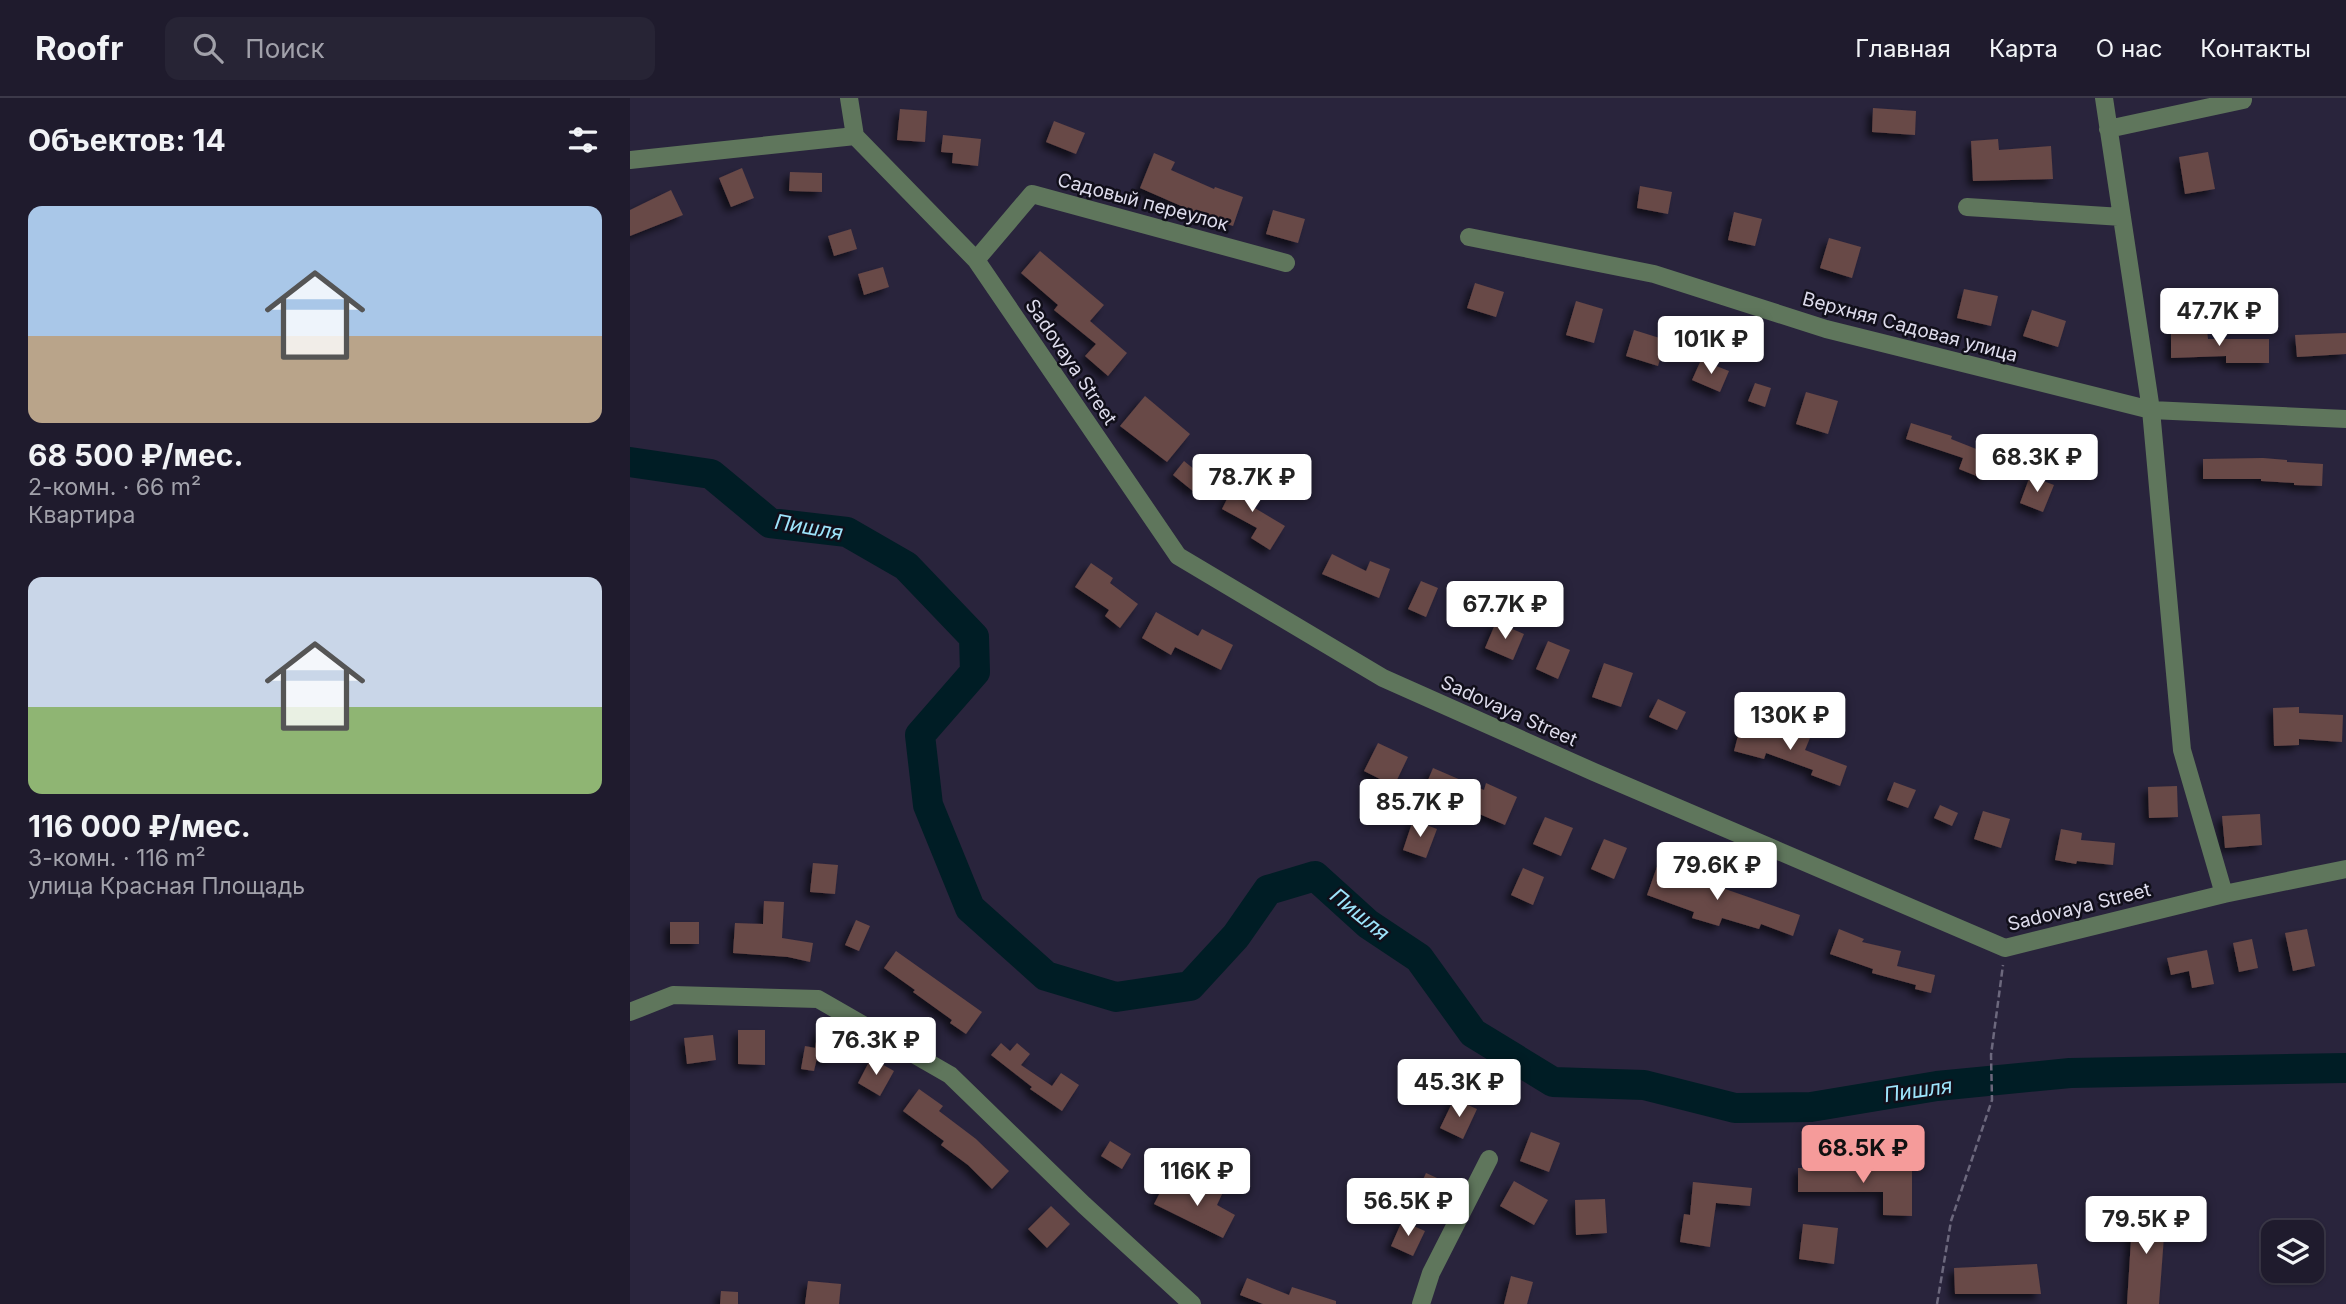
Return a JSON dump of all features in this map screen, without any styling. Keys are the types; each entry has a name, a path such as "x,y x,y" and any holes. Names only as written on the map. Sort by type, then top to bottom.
{"street":[{"path":"630,160 855,136 849,98"},
{"path":"2104,98 2151,410 2182,750 2224,894"},
{"path":"2108,129 2243,100"},
{"name":"Sadovaya Street","path":"855,136 976,260 1178,555 1383,678 1594,772 2006,948 2224,894 2346,869"},
{"name":"Садовый переулок","path":"976,260 1032,194 1286,263"},
{"path":"1967,207 2122,217"},
{"name":"Верхняя Садовая улица","path":"1469,237 1654,274 1826,329 2151,410 2346,419"},
{"path":"630,1012 673,995 817,999 950,1075 1084,1205 1192,1304"},
{"path":"1421,1304 1431,1273 1489,1159"}],"path":[{"path":"1937,1304 1951,1221 1992,1100 1991,1055 2006,948"}],"building":[{"path":"1873,108 1916,111 1915,135 1872,132"},
{"path":"900,109 927,111 925,142 897,140"},
{"path":"1054,121 1085,133 1076,154 1046,142"},
{"path":"943,135 981,139 978,166 952,163 953,153 941,152"},
{"path":"1998,139 1999,150 2051,146 2053,179 1973,181 1971,141"},
{"path":"2208,152 2215,189 2185,194 2179,157"},
{"path":"1154,153 1175,162 1171,170 1214,189 1215,187 1243,197 1233,226 1140,188"},
{"path":"742,168 754,198 731,207 719,178"},
{"path":"790,172 822,173 822,192 789,191"},
{"path":"1640,186 1672,192 1668,214 1637,208"},
{"path":"671,190 683,215 630,236 630,210"},
{"path":"1273,210 1305,219 1298,243 1266,234"},
{"path":"1734,212 1762,219 1755,246 1728,240"},
{"path":"851,229 857,249 834,256 828,236"},
{"path":"1829,238 1861,247 1852,278 1820,268"},
{"path":"1040,251 1104,305 1090,321 1127,353 1108,376 1085,356 1096,344 1054,310 1058,305 1021,273"},
{"path":"883,267 889,287 864,295 858,274"},
{"path":"1475,283 1504,292 1496,317 1467,308"},
{"path":"1964,289 1998,296 1991,326 1957,318"},
{"path":"1576,301 1603,309 1594,343 1566,335"},
{"path":"2032,310 2066,321 2058,347 2023,336"},
{"path":"1634,330 1666,340 1658,366 1626,356"},
{"path":"2207,330 2208,339 2269,339 2269,363 2226,363 2226,356 2171,358 2171,331"},
{"path":"2346,333 2346,354 2297,357 2295,335"},
{"path":"1701,360 1729,371 1720,392 1692,380"},
{"path":"1755,383 1771,388 1765,407 1748,401"},
{"path":"1806,392 1838,401 1828,434 1796,424"},
{"path":"1145,396 1190,434 1167,462 1120,426"},
{"path":"1911,423 1952,436 1951,439 1994,456 1984,479 1959,469 1963,458 1906,439"},
{"path":"2263,458 2323,464 2322,486 2294,485 2261,479 2203,479 2203,459"},
{"path":"1184,461 1205,478 1194,492 1173,475"},
{"path":"2030,476 2054,485 2043,512 2020,503"},
{"path":"1238,477 1257,487 1248,504 1285,526 1270,550 1251,538 1257,528 1222,509"},
{"path":"1332,554 1366,571 1370,561 1390,569 1379,598 1322,574"},
{"path":"1091,563 1113,578 1110,583 1138,604 1120,628 1105,616 1109,610 1075,587"},
{"path":"1421,581 1438,588 1426,617 1408,609"},
{"path":"1156,612 1198,636 1202,629 1233,645 1221,670 1175,647 1171,655 1142,638"},
{"path":"1496,622 1524,634 1513,660 1485,648"},
{"path":"1548,641 1570,650 1558,679 1536,669"},
{"path":"1604,663 1633,673 1621,707 1592,697"},
{"path":"1658,699 1686,712 1677,730 1649,717"},
{"path":"2299,707 2299,713 2343,715 2342,742 2299,739 2299,745 2274,746 2273,708"},
{"path":"1786,724 1812,733 1805,750 1847,766 1840,786 1811,775 1813,770 1766,753 1764,759 1734,751 1740,728 1781,738"},
{"path":"1378,743 1408,757 1394,786 1364,771"},
{"path":"1433,768 1484,790 1486,783 1517,797 1505,825 1456,804 1453,810 1421,797"},
{"path":"1894,782 1916,790 1908,808 1887,800"},
{"path":"2177,786 2178,817 2149,818 2148,787"},
{"path":"1940,805 1958,813 1952,826 1934,818"},
{"path":"1983,811 2010,819 2001,848 1974,839"},
{"path":"2260,814 2262,845 2225,848 2222,816"},
{"path":"1545,817 1573,828 1561,856 1533,844"},
{"path":"1413,820 1437,829 1426,858 1403,850"},
{"path":"2061,829 2082,833 2081,840 2115,843 2113,865 2077,861 2076,864 2055,860"},
{"path":"1604,839 1627,848 1614,879 1591,869"},
{"path":"1659,861 1686,871 1685,875 1800,915 1793,936 1761,924 1759,929 1722,918 1719,926 1692,918 1694,912 1647,895"},
{"path":"813,863 838,865 835,894 810,892"},
{"path":"1523,868 1544,877 1533,905 1511,895"},
{"path":"764,901 784,902 782,938 813,943 810,962 788,957 733,953 735,923 763,924"},
{"path":"856,920 870,926 859,951 845,945"},
{"path":"670,922 699,922 699,944 670,944"},
{"path":"1839,929 1864,939 1862,942 1901,951 1897,966 1935,975 1931,993 1915,989 1916,985 1872,973 1873,969 1830,954"},
{"path":"2307,929 2315,966 2293,971 2285,933"},
{"path":"2252,939 2258,968 2239,972 2233,943"},
{"path":"2207,950 2214,984 2192,988 2189,971 2171,975 2167,958"},
{"path":"896,951 982,1012 966,1034 950,1023 952,1020 913,992 915,990 884,968"},
{"path":"738,1030 765,1030 765,1065 738,1064"},
{"path":"818,1030 835,1033 830,1060 817,1058 814,1071 801,1069 805,1046 815,1048"},
{"path":"713,1035 716,1060 687,1064 684,1038"},
{"path":"1001,1043 1010,1051 1017,1043 1030,1054 1021,1065 1052,1086 1061,1073 1079,1085 1062,1111 1030,1089 1032,1087 991,1055"},
{"path":"871,1058 894,1071 880,1096 858,1083"},
{"path":"919,1089 943,1106 939,1111 976,1139 1009,1171 992,1189 968,1165 941,1145 944,1141 903,1111"},
{"path":"1454,1099 1477,1109 1463,1139 1440,1128"},
{"path":"1531,1132 1560,1143 1549,1172 1520,1161"},
{"path":"1110,1141 1131,1154 1122,1169 1101,1156"},
{"path":"1798,1168 1912,1168 1912,1216 1883,1215 1883,1192 1798,1192"},
{"path":"1426,1173 1446,1182 1437,1204 1416,1195"},
{"path":"1166,1181 1201,1200 1210,1182 1224,1190 1217,1205 1235,1215 1223,1238 1154,1204"},
{"path":"1514,1181 1548,1200 1534,1225 1500,1206"},
{"path":"1693,1182 1752,1188 1750,1206 1716,1203 1710,1247 1680,1242 1684,1214 1690,1215"},
{"path":"1605,1199 1607,1233 1576,1235 1575,1200"},
{"path":"1051,1206 1070,1224 1047,1248 1028,1229"},
{"path":"2133,1207 2166,1209 2159,1304 2127,1304"},
{"path":"1402,1221 1425,1231 1413,1256 1391,1246"},
{"path":"1803,1224 1838,1228 1834,1264 1799,1259"},
{"path":"2037,1264 2041,1294 1955,1294 1954,1268"},
{"path":"1511,1276 1533,1282 1527,1304 1504,1304"},
{"path":"1247,1278 1289,1295 1292,1287 1336,1301 1336,1304 1263,1304 1240,1295"},
{"path":"808,1281 841,1284 839,1304 805,1304"},
{"path":"721,1291 738,1292 738,1304 720,1304"}],"waterway":[{"name":"Пишля","path":"630,462 711,474 770,523 847,532 906,566 974,637 975,672 920,735 928,805 970,908 1046,976 1116,997 1190,986 1236,936 1268,890 1315,876 1368,924 1419,958 1473,1033 1553,1082 1644,1085 1735,1108 1811,1107 1937,1086 2070,1073 2346,1068"}]}
